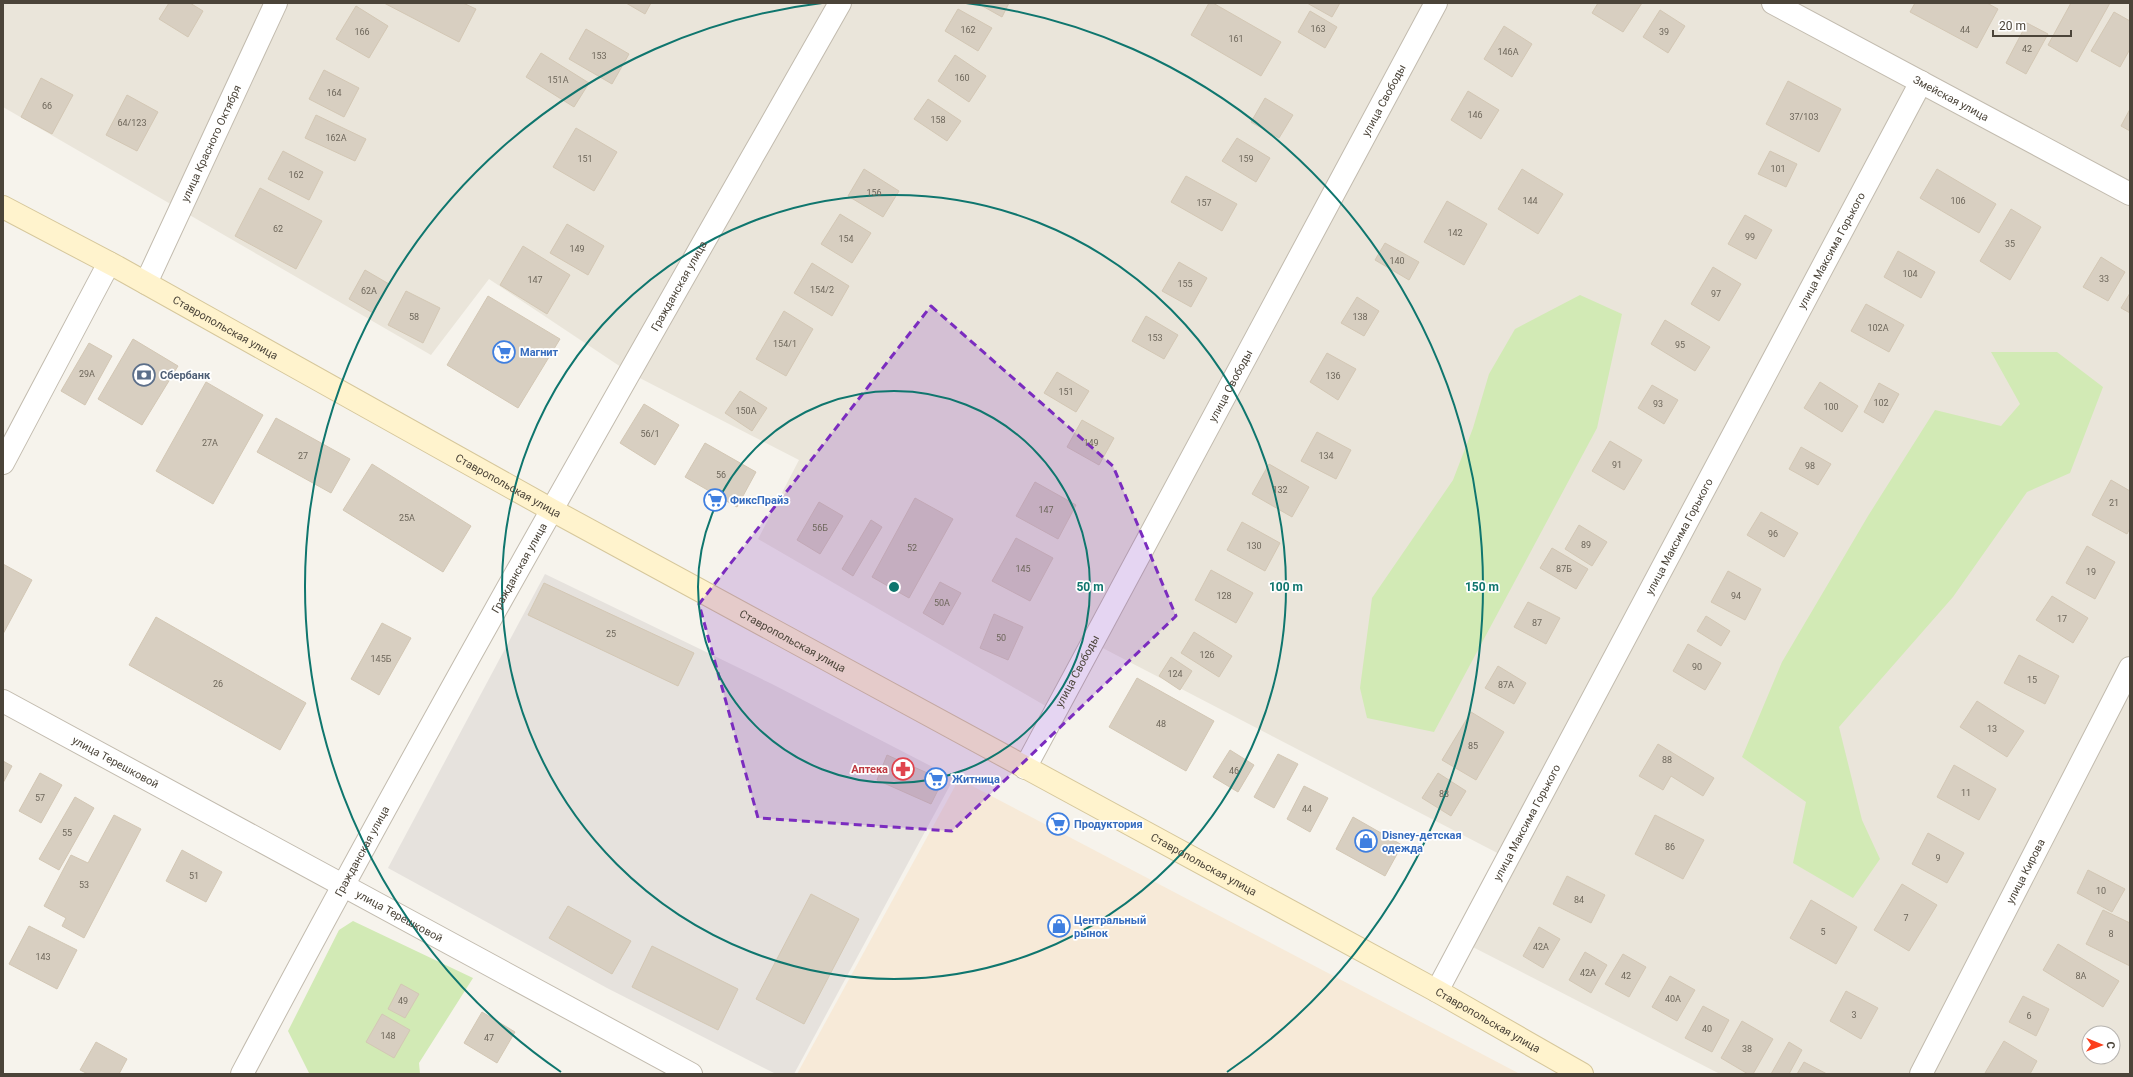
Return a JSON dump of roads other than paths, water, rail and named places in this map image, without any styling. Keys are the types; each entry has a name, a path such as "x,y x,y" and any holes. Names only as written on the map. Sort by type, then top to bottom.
{"street":[{"name":"улица Красного Октября","path":"146,283 276,3"},
{"name":"Гражданская улица","path":"242,1074 343,884 552,510 840,3"},
{"name":"улица Свободы","path":"1025,768 1436,3"},
{"name":"Змейская улица","path":"1772,3 2130,194"},
{"name":"улица Максима Горького","path":"1437,991 1921,82"},
{"name":"Ставропольская улица","path":"3,207 146,283 552,510 1437,991 1582,1074"},
{"path":"3,463 109,263"},
{"name":"улица Кирова","path":"1921,1074 2130,668"},
{"name":"улица Терешковой","path":"3,701 691,1074"}],"place":[{"name":"Магнит","path":"504,352"},
{"name":"Сбербанк","path":"144,375"},
{"name":"ФиксПрайз","path":"715,500"},
{"name":"Аптека","path":"903,769"},
{"name":"Житница","path":"936,779"},
{"name":"Продуктория","path":"1058,824"},
{"name":"Disney-детская одежда","path":"1366,841"},
{"name":"Центральный рынок","path":"1059,926"}]}
